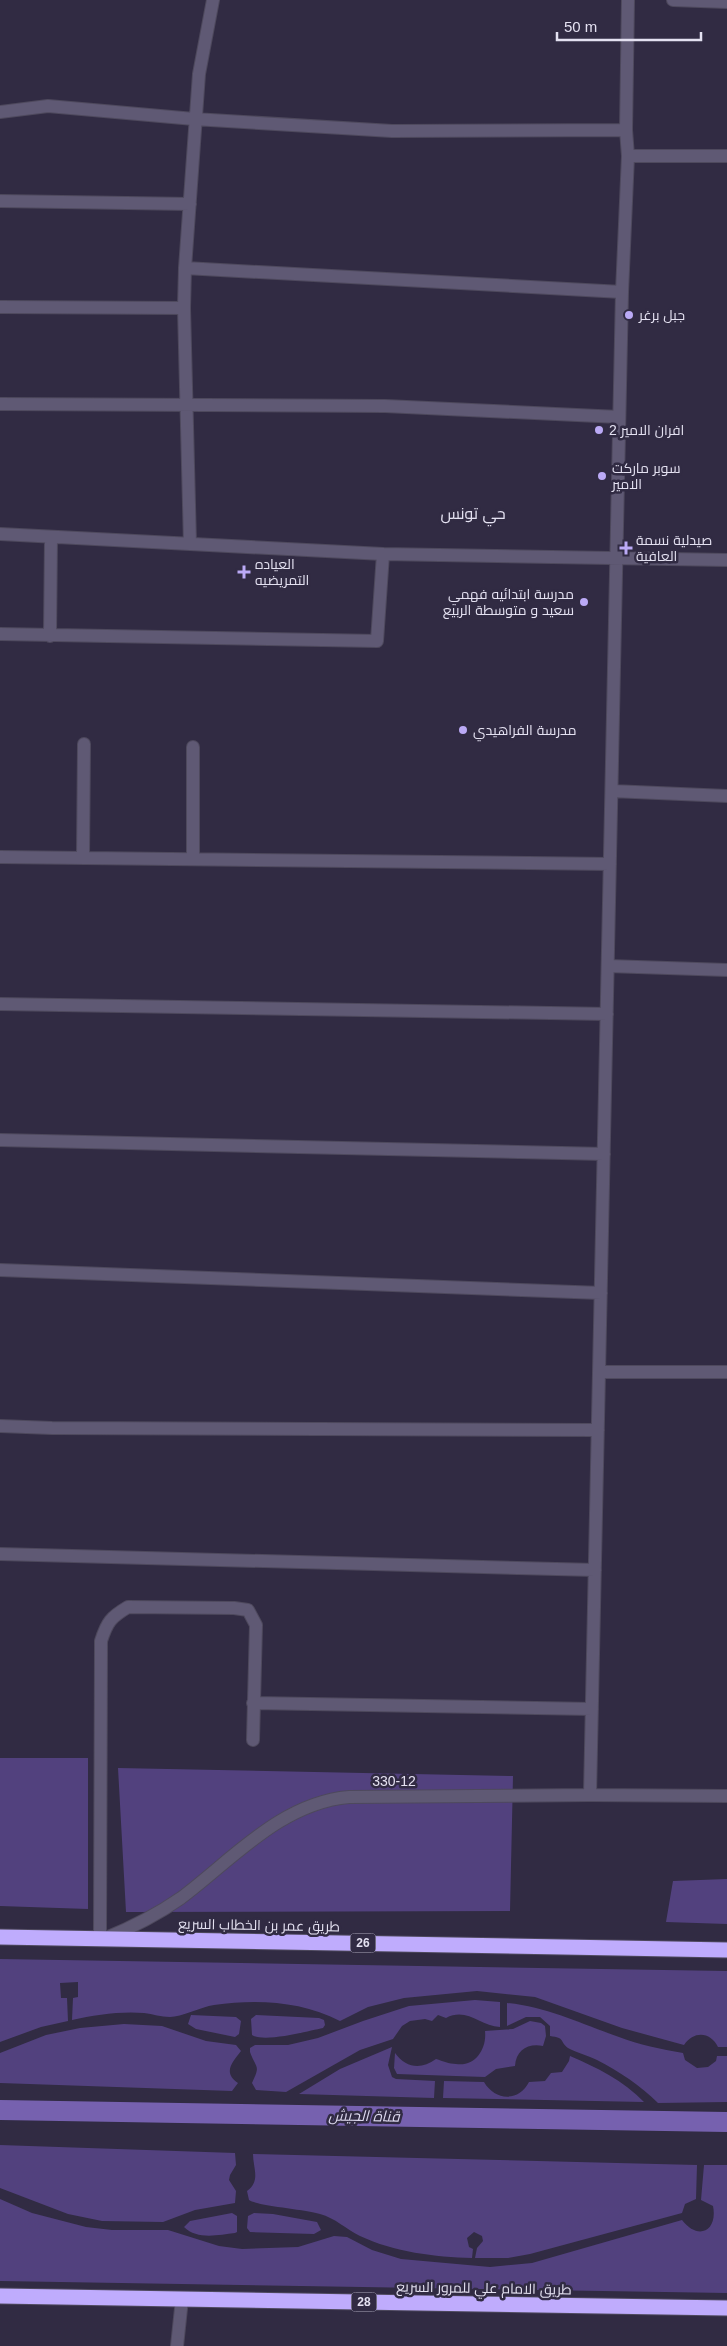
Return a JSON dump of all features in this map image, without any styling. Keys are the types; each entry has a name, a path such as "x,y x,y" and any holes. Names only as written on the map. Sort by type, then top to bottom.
{"highway":[{"name":"طريق عمر بن الخطاب السريع","path":"0,1937 727,1950"},
{"name":"طريق الامام علي للمرور السريع","path":"0,2296 727,2308"}],"street":[{"path":"190,544 188,405 184,308 194,120 199,74 213,0"},
{"path":"590,1795 622,292 628,156 626,130 628,0"},
{"path":"672,0 727,2"},
{"path":"0,112 48,106 194,120 392,131 626,130"},
{"path":"628,156 727,156"},
{"path":"0,201 190,204"},
{"path":"186,268 622,292"},
{"path":"0,307 184,308"},
{"path":"0,404 385,406 620,417"},
{"path":"0,534 383,554 727,560"},
{"path":"50,636 51,536"},
{"path":"0,634 377,641 383,554"},
{"path":"83,858 84,744"},
{"path":"193,747 193,860"},
{"path":"612,791 727,796"},
{"path":"0,857 610,864"},
{"path":"608,966 727,970"},
{"path":"0,1004 607,1014"},
{"path":"0,1140 604,1154"},
{"path":"0,1270 601,1293"},
{"path":"600,1372 727,1372"},
{"path":"0,1426 52,1428 598,1430"},
{"path":"0,1554 595,1570"},
{"path":"102,1939 101,1641 106,1624 116,1614 128,1607 234,1608 248,1610 256,1625 253,1740"},
{"path":"253,1703 592,1709"},
{"name":"330-12","path":"102,1939 131,1927 163,1910 285,1817 322,1801 349,1797 727,1796"},
{"path":"176,2346 182,2299"}],"shaded area":[{"path":"0,1758 88,1758 88,1909 0,1906"},
{"path":"118,1768 513,1776 510,1911 126,1912"},
{"path":"727,1879 727,1924 666,1922 673,1881"},
{"path":"0,1959 727,1971 727,2047 718,2047 711,2038 702,2035 693,2037 684,2045 622,2028 535,1997 477,1991 404,1998 368,2007 340,2021 310,2009 262,2002 214,2005 170,2017 144,2013 126,2013 72,2020 73,1998 78,1997 78,1982 60,1983 61,1998 67,1998 68,2021 41,2027 0,2042"},
{"path":"475,2000 500,2002 500,2027 460,2015 446,2018 438,2015 432,2021 425,2019 410,2021 402,2026 393,2039 360,2050 286,2092 256,2090 252,2083 257,2069 250,2048 255,2045 288,2045 318,2038 409,2006"},
{"path":"507,2003 536,2008 634,2042 683,2053 685,2060 697,2068 708,2067 716,2061 717,2056 727,2056 727,2102 658,2103 622,2074 597,2060 568,2048 562,2040 550,2036 550,2026 540,2017 526,2017 507,2026"},
{"path":"191,2015 236,2017 241,2021 239,2034 235,2037 196,2029 188,2024"},
{"path":"256,2015 319,2018 324,2020 325,2025 323,2028 286,2036 258,2037 252,2035 251,2019"},
{"path":"530,2021 541,2023 545,2026 546,2036 543,2046 538,2045 524,2049 520,2052 515,2066 496,2069 485,2077 397,2074 394,2068 395,2053 404,2062 414,2066 425,2065 436,2059 453,2064 469,2063 482,2050 485,2031 513,2029"},
{"path":"124,2024 162,2026 206,2041 236,2045 241,2051 232,2063 230,2071 233,2079 238,2083 232,2091 0,2083 0,2053 46,2035 80,2028"},
{"path":"392,2047 388,2065 392,2077 396,2079 435,2081 434,2098 299,2094 340,2069"},
{"path":"570,2056 609,2075 644,2102 443,2098 444,2081 484,2082 494,2093 500,2096 513,2096 525,2089 529,2082 545,2081 551,2073 562,2072"},
{"path":"0,2145 235,2153 236,2165 229,2180 236,2191 235,2203 195,2210 163,2222 102,2221 68,2214 0,2188"},
{"path":"253,2154 697,2165 696,2199 685,2204 682,2213 530,2254 508,2258 475,2258 477,2248 483,2241 482,2236 474,2232 467,2238 469,2247 473,2249 472,2258 444,2256 415,2253 387,2246 360,2236 331,2218 320,2214 249,2200 247,2191 255,2179"},
{"path":"704,2165 727,2165 727,2293 0,2281 0,2199 32,2213 86,2227 112,2230 168,2230 219,2246 242,2249 298,2247 334,2236 347,2237 372,2250 401,2259 490,2267 532,2263 682,2220 694,2230 705,2230 713,2222 714,2215 713,2206 701,2200"},
{"path":"232,2213 237,2216 237,2232 235,2233 201,2235 195,2234 184,2227 190,2221"},
{"path":"254,2213 273,2214 317,2222 321,2230 314,2234 250,2232 247,2228 248,2216"}],"waterway":[{"name":"قناة الجيش","path":"0,2110 727,2122"}],"place":[{"name":"جبل برغر","path":"629,315"},
{"name":"افران الامير 2","path":"599,430"},
{"name":"سوبر ماركت الامير","path":"602,476"},
{"name":"صيدلية نسمة العافية","path":"626,548"},
{"name":"العياده التمريضيه","path":"244,572"},
{"name":"مدرسة ابتدائيه فهمي سعيد و متوسطة الربيع","path":"584,602"},
{"name":"مدرسة الفراهيدي","path":"463,730"}],"district":[{"name":"حي تونس","path":"473,513"}]}
